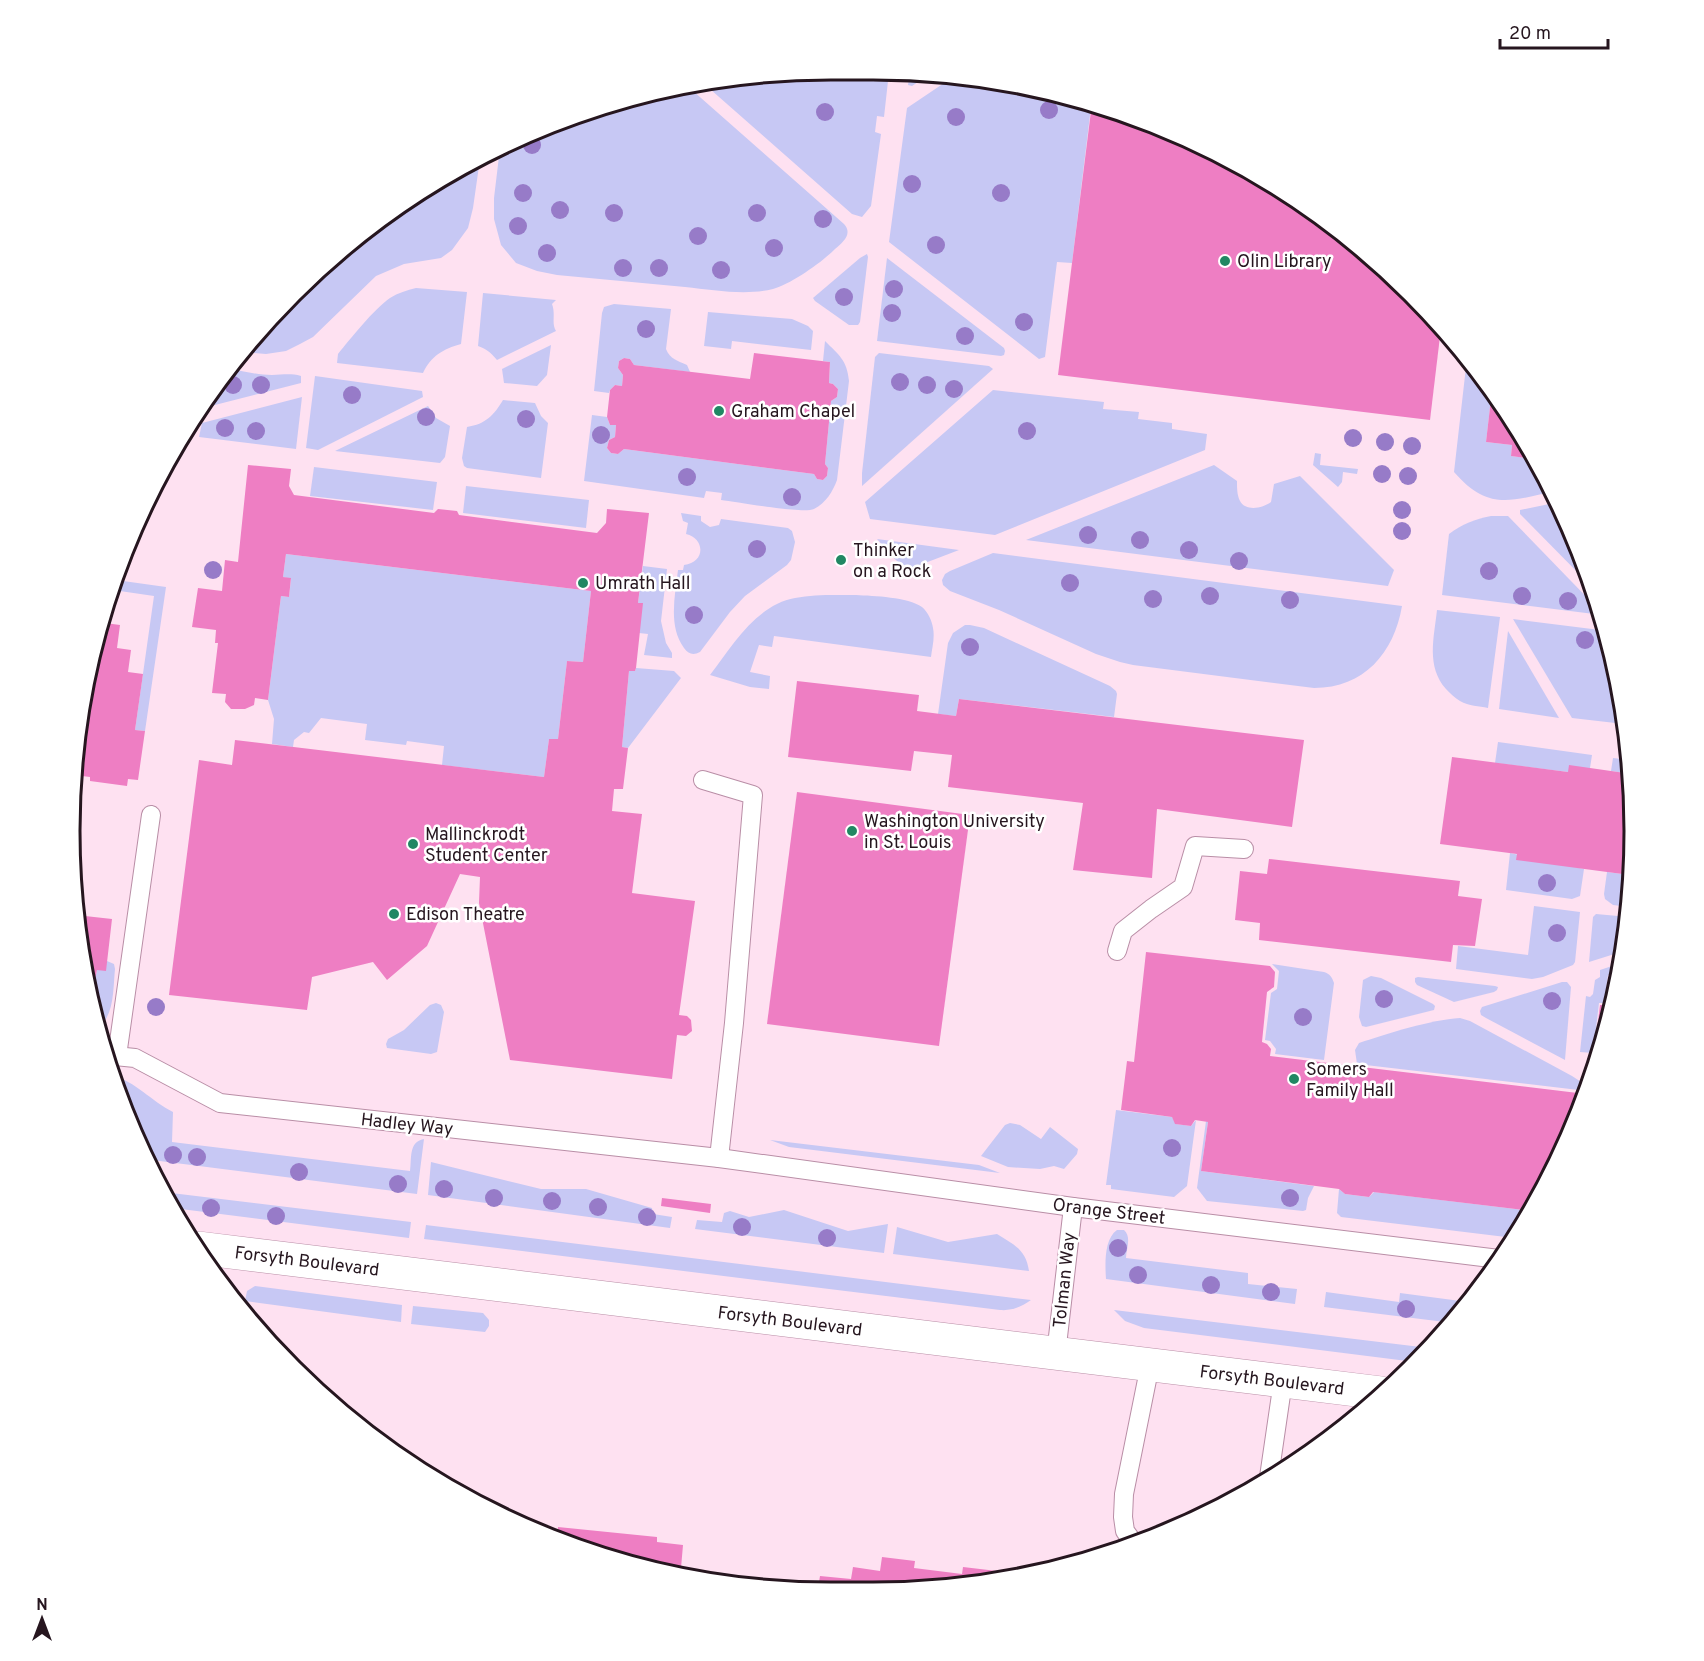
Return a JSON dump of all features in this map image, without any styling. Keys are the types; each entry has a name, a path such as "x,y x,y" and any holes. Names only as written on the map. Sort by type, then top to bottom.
{"main road":[{"name":"Forsyth Boulevard","path":"207,1249 1372,1392"}],"lane":[{"path":"703,780 753,795 734,1023 719,1158"},
{"path":"112,1049 151,815"},
{"path":"1117,951 1123,931 1183,887 1195,846 1244,849"},
{"name":"Hadley Way","path":"114,1055 135,1058 220,1103 719,1158"},
{"name":"Orange Street","path":"719,1158 1073,1207 1491,1257"},
{"name":"Tolman Way","path":"1056,1354 1073,1207"},
{"path":"1129,1537 1125,1531 1123,1517 1124,1494 1150,1365"},
{"path":"1270,1468 1283,1381"}],"shaded area":[{"path":"888,80 884,117 877,116 875,132 881,134 871,206 862,217 852,214 711,90 781,81"},
{"path":"909,81 920,81 912,86 908,85"},
{"path":"944,83 1020,94 1090,112 1072,263 1057,262 1045,357 1039,359 889,242 907,108"},
{"path":"694,92 844,224 848,231 846,238 829,255 788,283 762,291 718,291 557,275 516,263 501,245 494,219 499,157 589,119 636,105"},
{"path":"479,167 468,228 452,250 441,258 404,264 376,276 313,337 286,351 266,354 252,353 299,299 335,266 413,206"},
{"path":"867,254 860,322 858,325 849,325 813,298"},
{"path":"887,258 1004,348 1004,355 877,341"},
{"path":"416,288 467,292 461,344 438,354 423,373 337,363 338,354 377,309 393,296"},
{"path":"483,293 556,300 552,304 556,331 497,360 484,348 478,346"},
{"path":"614,304 671,309 666,349 677,361 687,365 690,372 634,365 630,359 624,358 619,361 618,368 623,375 622,386 615,385 609,393 594,391 602,313 604,307"},
{"path":"708,312 792,319 808,326 813,331 811,350 732,341 731,349 704,346"},
{"path":"825,341 844,363 849,381 837,480 828,496 814,509 784,509 721,500 722,493 706,491 704,498 584,481 592,415 607,417 610,425 616,425 615,437 609,440 607,448 611,453 618,454 624,449 814,474 817,479 823,480 827,476 828,468 825,464 831,401 837,397 838,389 829,383 830,362 823,361"},
{"path":"551,345 547,375 537,386 504,383 502,369"},
{"path":"879,353 989,366 993,369 862,486 875,357"},
{"path":"1466,369 1491,403 1486,442 1512,445 1511,456 1526,458 1545,493 1512,500 1489,498 1478,493 1454,472"},
{"path":"237,370 272,375 297,375 301,376 301,383 211,406"},
{"path":"315,376 422,391 423,397 318,450 306,448"},
{"path":"993,390 1104,402 1103,409 1139,412 1138,419 1172,423 1172,429 1207,434 1205,450 995,535 870,519 865,502"},
{"path":"302,397 296,449 199,437 202,423"},
{"path":"503,400 535,403 541,416 548,423 541,478 464,466 462,458 467,427 489,418"},
{"path":"428,406 436,418 450,426 445,457 440,463 335,451"},
{"path":"1315,453 1321,454 1320,465 1358,469 1357,474 1343,472 1342,482 1338,487 1313,465"},
{"path":"1214,465 1237,481 1240,501 1250,508 1264,506 1271,502 1274,484 1300,476 1394,570 1388,586 1026,540"},
{"path":"314,467 437,482 433,510 310,496"},
{"path":"466,486 589,500 586,528 463,513"},
{"path":"1550,504 1579,574 1520,514 1520,510"},
{"path":"681,513 701,516 701,521 710,527 719,525 721,519 788,528 792,531 795,542 791,560 787,565 745,596 700,652 694,654 684,648 674,621 678,570 683,570 684,565 696,560 700,551 697,541 686,534 688,523 683,521"},
{"path":"1491,516 1508,516 1588,598 1592,614 1442,595 1449,534 1469,522"},
{"path":"877,539 959,550 912,568 897,560"},
{"path":"993,553 1402,606 1392,639 1374,665 1348,682 1332,686 1314,688 1133,665 1096,654 999,610 950,591 943,585 942,580 945,574"},
{"path":"286,554 591,591 583,662 567,661 558,739 549,739 544,777 442,765 444,746 407,741 406,745 365,740 367,724 321,718 309,733 304,732 294,740 293,747 272,744 274,719 268,700 281,596 289,597 291,579 283,577"},
{"path":"643,566 667,569 661,621 672,658 644,655 648,634 639,633 638,603"},
{"path":"122,581 166,587 145,731 135,730 154,596 118,591"},
{"path":"856,595 900,599 922,607 932,622 934,639 931,657 774,636 772,647 759,645 750,672 770,676 769,689 750,687 710,675 746,628 768,609 795,598"},
{"path":"1437,610 1500,617 1488,708 1460,701 1446,689 1440,680 1433,651"},
{"path":"1513,619 1597,630 1617,723 1572,718"},
{"path":"965,625 984,628 1110,686 1117,694 1114,717 959,699 956,716 938,714 948,643 953,633"},
{"path":"1508,631 1559,718 1499,709"},
{"path":"636,668 674,671 681,678 628,748 622,747 629,671 635,671"},
{"path":"1498,742 1592,755 1590,768 1568,772 1495,763"},
{"path":"1613,758 1621,759 1622,773 1611,771"},
{"path":"1510,853 1584,869 1580,896 1572,899 1506,890"},
{"path":"1607,872 1623,874 1620,906 1613,905 1605,899"},
{"path":"1534,906 1580,912 1573,965 1532,979 1456,969 1458,946 1528,955"},
{"path":"1596,914 1619,916 1614,954 1589,962 1593,917"},
{"path":"107,961 114,964 112,1003 104,1021 94,979 97,970"},
{"path":"1272,964 1324,972 1332,979 1334,983 1324,1060 1275,1054 1276,1049 1270,1041 1265,1040 1271,993 1277,989 1279,971"},
{"path":"1612,966 1610,975 1608,975 1604,1003 1599,1003 1591,1053 1580,1052 1586,996 1590,997 1593,994 1595,980 1600,977 1600,970"},
{"path":"1371,976 1381,978 1433,1004 1434,1010 1366,1027 1362,1026 1359,1017 1363,980"},
{"path":"1415,978 1498,987 1494,992 1454,1002 1417,985"},
{"path":"1567,982 1571,987 1565,1060 1481,1015 1482,1007"},
{"path":"436,1003 441,1005 444,1012 437,1052 431,1054 387,1048 388,1039 404,1030 430,1005"},
{"path":"1460,1018 1470,1021 1572,1076 1581,1082 1578,1090 1357,1064 1355,1050 1359,1043 1396,1031"},
{"path":"122,1079 173,1112 172,1142 410,1171 413,1147 424,1139 417,1194 156,1161"},
{"path":"1116,1110 1172,1117 1176,1124 1191,1126 1196,1120 1187,1186 1174,1197 1111,1189 1111,1185 1106,1185"},
{"path":"1206,1121 1208,1122 1201,1171 1314,1186 1308,1198 1306,1210 1207,1201 1197,1188"},
{"path":"1010,1123 1020,1125 1041,1139 1050,1127 1078,1149 1077,1154 1064,1169 1054,1166 1040,1169 1008,1167 981,1156 1005,1125"},
{"path":"770,1140 979,1165 1000,1173 789,1147"},
{"path":"431,1162 541,1189 586,1189 652,1208 653,1214 672,1217 670,1228 428,1195"},
{"path":"1339,1189 1345,1194 1369,1197 1374,1192 1522,1210 1505,1237 1341,1217 1337,1213"},
{"path":"173,1193 411,1222 409,1238 182,1209"},
{"path":"784,1210 848,1231 888,1224 884,1253 695,1229 697,1220 722,1222 724,1213 730,1211 749,1217"},
{"path":"426,1225 1031,1300 1016,1308 1000,1310 424,1239"},
{"path":"897,1227 948,1242 997,1234 1022,1253 1029,1271 893,1254"},
{"path":"1117,1230 1124,1230 1128,1236 1126,1258 1248,1273 1248,1284 1297,1289 1295,1304 1106,1279 1108,1246"},
{"path":"255,1286 402,1305 401,1322 246,1301 247,1291"},
{"path":"1326,1292 1399,1302 1400,1293 1459,1301 1442,1322 1324,1307"},
{"path":"413,1306 483,1313 489,1320 489,1326 485,1332 411,1324"},
{"path":"1114,1310 1419,1347 1406,1361 1144,1328 1125,1321"}],"building":[{"name":"Olin Library","path":"1091,112 1161,137 1206,157 1291,206 1369,266 1405,299 1440,337 1430,420 1058,375"},
{"name":"Graham Chapel","path":"754,353 830,362 829,383 838,389 837,397 831,401 825,464 828,468 827,476 823,480 817,479 814,474 624,449 618,454 611,453 607,448 609,440 615,437 616,425 610,425 607,417 610,390 615,385 622,386 623,375 618,368 619,361 624,358 630,359 634,365 750,379"},
{"path":"1491,403 1526,458 1511,456 1512,445 1486,442"},
{"name":"Mallinckrodt Student Center","path":"248,465 291,469 289,486 294,495 434,513 438,509 457,511 459,515 597,533 606,523 607,509 649,513 638,603 643,603 636,668 635,671 629,671 622,747 628,748 623,789 614,789 612,811 642,814 632,893 695,901 679,1015 687,1016 691,1020 692,1031 686,1036 677,1035 672,1079 510,1060 479,903 480,877 460,874 427,946 387,980 373,962 312,977 307,1010 169,995 199,760 232,765 235,740 544,777 549,739 558,739 567,661 583,662 591,591 286,554 283,577 291,578 289,597 281,596 268,700 255,698 254,705 245,709 231,709 225,702 226,694 212,693 218,643 215,643 216,630 192,627 198,588 222,591 225,560 238,562"},
{"path":"109,623 120,625 117,648 131,650 128,672 143,674 135,730 145,731 138,780 128,779 127,786 90,781 90,777 82,776 94,684"},
{"path":"797,681 919,695 917,711 956,716 959,699 1304,740 1292,827 1157,809 1152,878 1073,870 1083,803 948,787 952,755 914,751 911,771 788,757"},
{"path":"1452,757 1568,772 1569,765 1622,773 1623,874 1516,860 1517,854 1440,844"},
{"path":"797,792 970,815 939,1046 767,1024"},
{"path":"1269,859 1460,881 1458,896 1482,899 1475,946 1453,945 1451,962 1259,940 1260,923 1235,920 1240,871 1267,874"},
{"path":"85,916 112,919 106,971 97,970 95,979"},
{"name":"Somers Family Hall","path":"1146,952 1270,966 1275,972 1274,987 1267,992 1262,1042 1271,1049 1270,1056 1577,1093 1547,1163 1522,1210 1373,1192 1369,1197 1345,1194 1339,1189 1201,1171 1208,1122 1195,1120 1191,1126 1175,1124 1172,1117 1121,1110 1127,1061 1134,1062"},
{"path":"1600,1005 1604,1005 1597,1033"},
{"path":"662,1198 711,1204 710,1213 661,1206"},
{"path":"558,1527 657,1537 657,1542 683,1545 681,1566 636,1556 558,1530"},
{"path":"882,1557 915,1561 914,1568 962,1574 963,1567 996,1571 923,1580 819,1582 820,1576 851,1579 853,1567 880,1571"}],"place":[{"name":"Olin Library","path":"1225,261"},
{"name":"Graham Chapel","path":"719,411"},
{"name":"Thinker on a Rock","path":"841,560"},
{"name":"Umrath Hall","path":"583,583"},
{"name":"Washington University in St. Louis","path":"852,831"},
{"name":"Mallinckrodt Student Center","path":"413,844"},
{"name":"Edison Theatre","path":"394,914"},
{"name":"Somers Family Hall","path":"1294,1079"}]}
